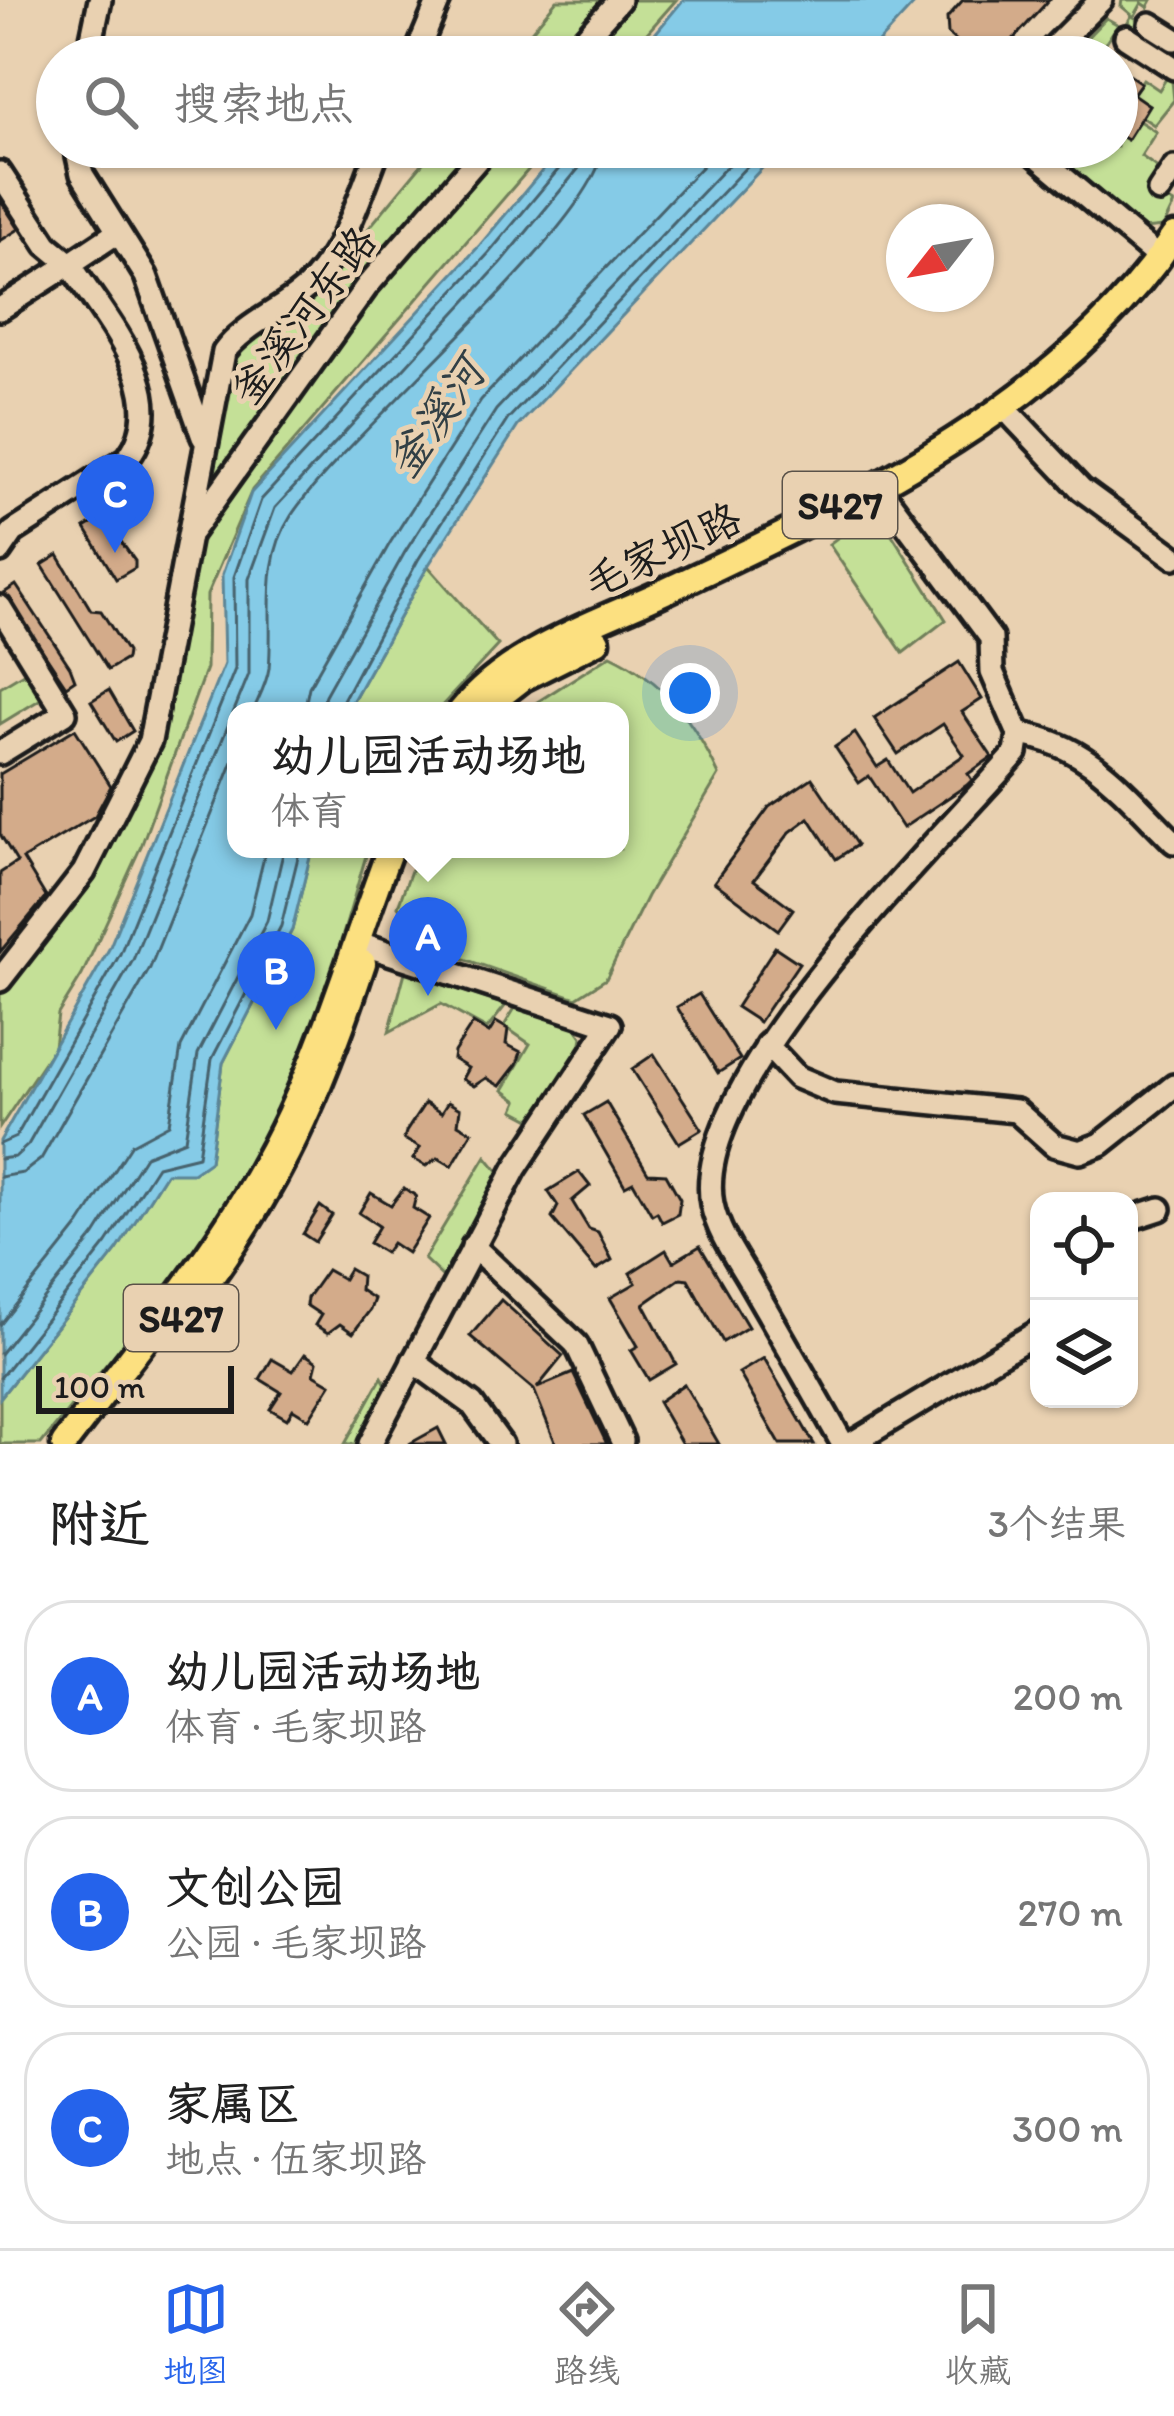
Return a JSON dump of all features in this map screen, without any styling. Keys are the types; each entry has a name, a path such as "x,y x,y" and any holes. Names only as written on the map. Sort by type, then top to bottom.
{"main road":[{"name":"毛家坝路","path":"493,702 523,678 887,498 1012,417 1135,316 1167,261 1174,236"},
{"name":"毛家坝路","path":"471,702 515,662 879,485 987,415 1080,346 1167,261"},
{"name":"S427","path":"64,1444 221,1238 260,1172 292,1111 387,858"},
{"name":"S427","path":"83,1444 236,1248 272,1187 307,1121 402,858"}],"street":[{"path":"92,36 100,0"},
{"path":"424,36 439,0"},
{"path":"587,36 619,0"},
{"path":"1065,36 1101,0"},
{"path":"1150,24 1174,39"},
{"path":"1138,45 1174,68"},
{"path":"81,168 160,312 205,444"},
{"path":"0,980 84,872 143,759 155,724 224,352 234,338 308,287 349,224 371,168"},
{"name":"釜溪河东路","path":"189,535 367,286 470,168"},
{"path":"1053,168 1167,261"},
{"path":"1159,190 1174,168"},
{"path":"0,173 47,245 70,264 144,384 138,444 120,464 13,532 0,551"},
{"path":"0,309 118,232"},
{"path":"1012,417 1081,489 1174,556"},
{"path":"887,498 991,638 992,672 1019,734 1016,753 903,871 767,1045 713,1154 712,1208 722,1234 847,1444 1030,1336"},
{"path":"0,607 65,713 0,753"},
{"path":"1019,734 1050,738 1093,762 1174,842"},
{"path":"368,946 610,1025 515,1169 370,1444"},
{"path":"767,1045 797,1077 835,1093 1016,1111 1054,1145 1080,1152 1101,1144 1174,1086"},
{"path":"1138,1217 1160,1209"},
{"path":"472,1246 567,1332 596,1377 622,1441"},
{"path":"413,1361 472,1404 501,1444"}],"green space":[{"path":"557,0 676,0 644,36 527,36"},
{"path":"1122,0 1152,0 1148,7 1142,3 1134,17 1174,44 1174,63 1117,26 1110,36 1088,36 1106,18 1124,28 1132,15 1121,6"},
{"path":"1171,71 1174,100 1154,125 1142,117 1149,105 1138,101 1138,87 1143,79 1159,90"},
{"path":"1138,123 1156,132 1141,156 1163,172 1152,191 1174,204 1163,227 1144,229 1072,168 1138,168"},
{"path":"419,168 530,168 252,490 207,595 206,668 142,844 82,975 58,1014 54,1047 0,1127 0,994 78,892 122,816 231,355 325,281"},
{"path":"872,512 879,514 946,620 903,653 829,544"},
{"path":"428,566 498,645 445,702 352,702"},
{"path":"611,655 647,677 676,705 719,775 647,896 606,979 576,998 427,946 398,906 416,858 629,858 629,702 537,702"},
{"path":"25,672 41,699 0,724 0,687"},
{"path":"310,858 365,858 290,1091 231,1203 180,1274 41,1444 0,1444 0,1398 117,1250 166,1173 210,1161 223,1063 292,930"},
{"path":"405,972 506,1005 487,1029 441,1004 389,1032"},
{"path":"515,1008 575,1027 582,1037 579,1054 531,1119 514,1110 518,1101 503,1090 530,1044 504,1026"},
{"path":"486,1156 499,1172 443,1277 424,1259"},
{"path":"382,1377 387,1386 357,1444 345,1444"}],"water":[{"path":"683,0 918,0 885,36 653,36"},
{"name":"釜溪河","path":"544,168 762,168 518,426 428,566 352,702 227,702 227,858 310,858 292,930 223,1063 210,1161 193,1173 166,1173 117,1250 0,1398 0,1141 109,949 224,664 222,575 251,493 480,245"}],"building":[{"path":"963,0 1049,0 1016,36 950,36 947,18"},
{"path":"1138,97 1149,105 1138,122"},
{"path":"0,200 19,229 0,241"},
{"path":"103,517 135,561 135,568 116,579 85,528"},
{"path":"58,555 91,610 101,611 127,652 126,659 108,670 42,565"},
{"path":"16,585 70,667 75,680 66,686 4,593"},
{"path":"959,662 982,699 962,712 992,757 968,774 972,780 967,785 903,828 869,776 859,783 835,747 855,733 877,767 888,760 909,793 964,755 943,724 898,754 874,718"},
{"path":"109,690 133,731 116,742 91,701"},
{"path":"75,729 111,786 95,816 23,859 46,897 0,952 0,873 17,862 0,834 0,774"},
{"path":"812,778 857,845 836,859 809,818 790,832 754,880 793,909 778,930 714,882 769,807"},
{"path":"775,947 799,963 759,1022 736,1007"},
{"path":"699,994 740,1059 718,1073 677,1007"},
{"path":"496,1022 508,1029 506,1044 521,1052 517,1064 500,1086 486,1078 474,1086 462,1079 468,1068 453,1059 454,1052 473,1023 489,1033"},
{"path":"654,1054 702,1129 679,1143 632,1069"},
{"path":"448,1102 460,1109 458,1124 472,1132 452,1166 438,1158 426,1166 413,1159 420,1148 404,1139 406,1132 425,1103 441,1113"},
{"path":"606,1102 648,1173 666,1174 680,1199 678,1214 662,1222 657,1212 652,1215 633,1182 625,1186 584,1115"},
{"path":"579,1172 590,1186 572,1201 589,1229 598,1232 612,1260 596,1270 552,1218 558,1206 548,1191"},
{"path":"404,1188 416,1196 413,1208 429,1218 407,1253 392,1243 385,1253 369,1243 379,1226 359,1213 371,1193 391,1205"},
{"path":"320,1206 332,1215 315,1242 303,1234"},
{"path":"700,1246 748,1327 723,1342 688,1279 681,1278 644,1304 676,1364 649,1380 631,1350 638,1346 610,1298 636,1283 630,1273 666,1250 673,1262"},
{"path":"349,1269 361,1276 360,1290 374,1299 353,1333 340,1324 328,1333 315,1325 321,1315 306,1305 307,1298 327,1270 343,1279"},
{"path":"501,1300 563,1356 537,1388 573,1373 607,1444 556,1444 534,1390 470,1336"},
{"path":"305,1354 317,1362 314,1374 331,1384 309,1419 293,1409 287,1419 270,1409 281,1392 260,1379 272,1359 293,1371"},
{"path":"764,1358 814,1444 780,1444 739,1373"},
{"path":"684,1384 719,1444 682,1444 658,1402"},
{"path":"438,1428 446,1444 409,1444"}],"place":[{"name":"家属区","path":"115,553"},
{"name":"幼儿园活动场地","path":"428,996"},
{"name":"文创公园","path":"276,1030"}]}
